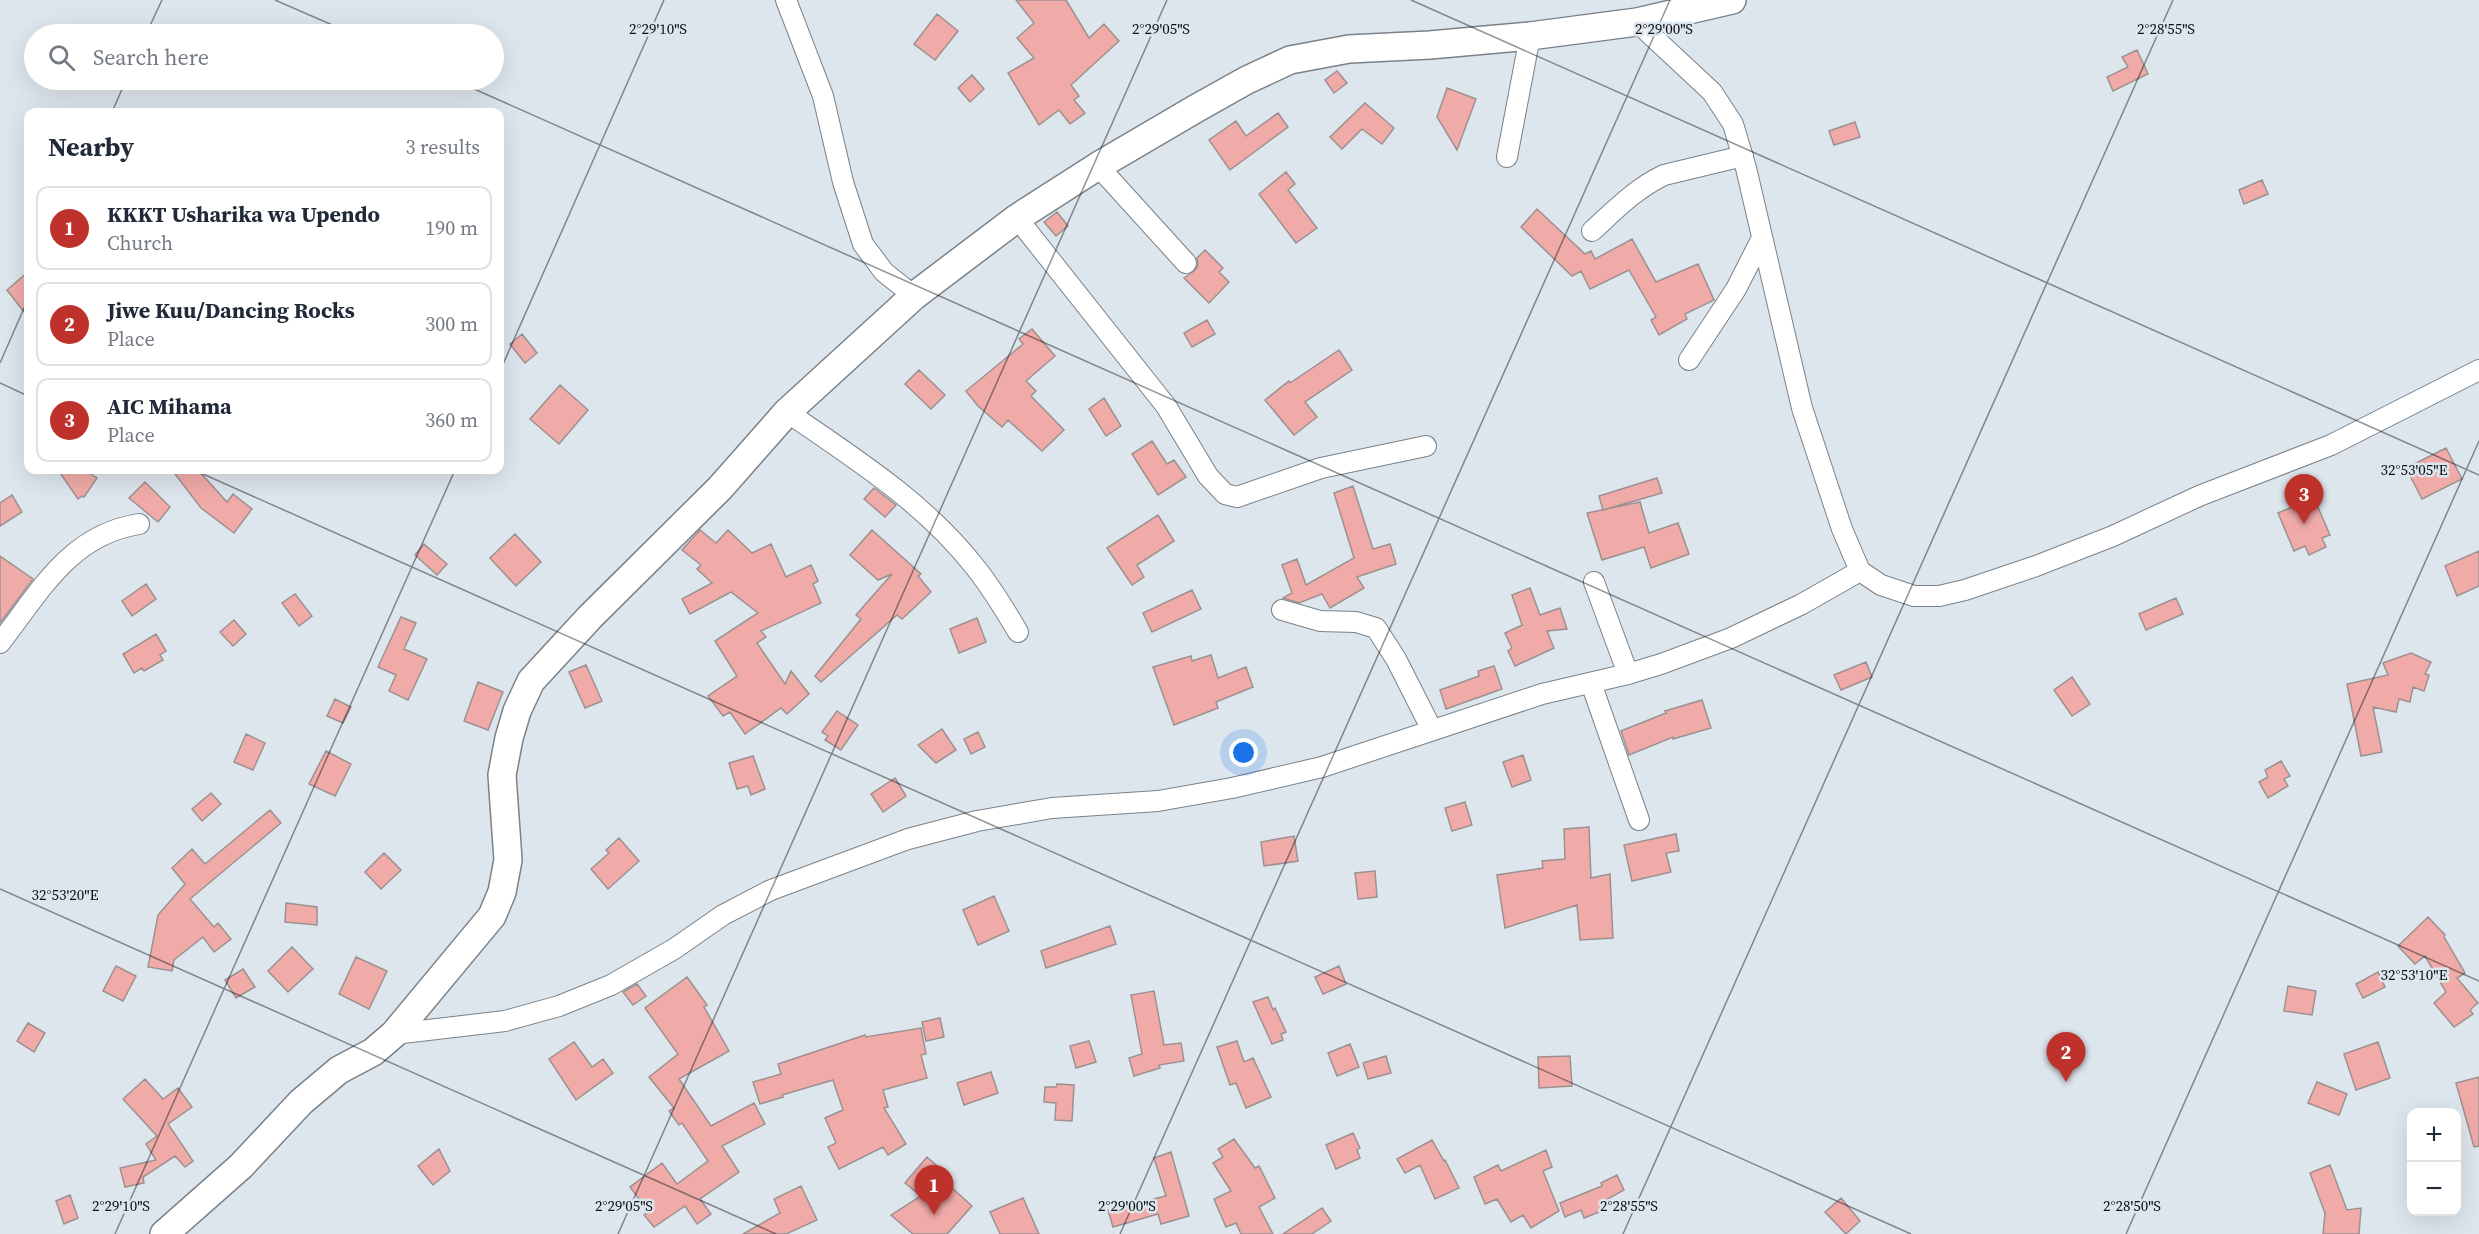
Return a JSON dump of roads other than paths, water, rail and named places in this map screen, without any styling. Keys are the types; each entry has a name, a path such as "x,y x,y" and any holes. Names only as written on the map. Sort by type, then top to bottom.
{"street":[{"path":"786,0 823,96 843,182 863,244 884,272 914,296"},
{"path":"164,1234 241,1166 301,1102 339,1070 373,1052 394,1034 492,916 506,876 508,860 502,775 516,711 531,681 590,617 720,488 787,412 914,296 1017,218 1098,166 1247,80 1290,60 1349,49 1430,45 1530,36 1637,22 1732,0"},
{"path":"1637,22 1712,92 1732,124 1743,156 1802,408 1842,529 1860,571 1881,585 1914,596 1939,596 1965,590 2082,549 2199,496 2331,445 2475,375"},
{"path":"1507,157 1530,36"},
{"path":"1592,231 1631,194 1653,180 1743,156"},
{"path":"1098,166 1186,263"},
{"path":"1017,218 1166,406 1208,476 1225,494 1237,497 1321,468 1426,446"},
{"path":"1689,360 1736,289 1762,238"},
{"path":"787,412 879,474 943,530 975,566 1018,632"},
{"path":"0,643 40,588 70,555 102,533 139,524"},
{"path":"394,1034 505,1021 559,1006 611,985 674,949 723,915 771,890 908,839 977,821 1052,808 1158,801 1232,788 1322,767 1380,750 1432,730 1542,694 1628,674 1731,638 1802,604 1860,571"},
{"path":"1594,582 1628,674"},
{"path":"1282,610 1313,620 1356,622 1376,628 1396,659 1432,730"},
{"path":"1591,683 1639,820"}],"place":[{"name":"AIC Mihama","path":"2304,524"},
{"name":"Jiwe Kuu/Dancing Rocks","path":"2066,1082"},
{"name":"KKKT Usharika wa Upendo","path":"934,1215"}]}
